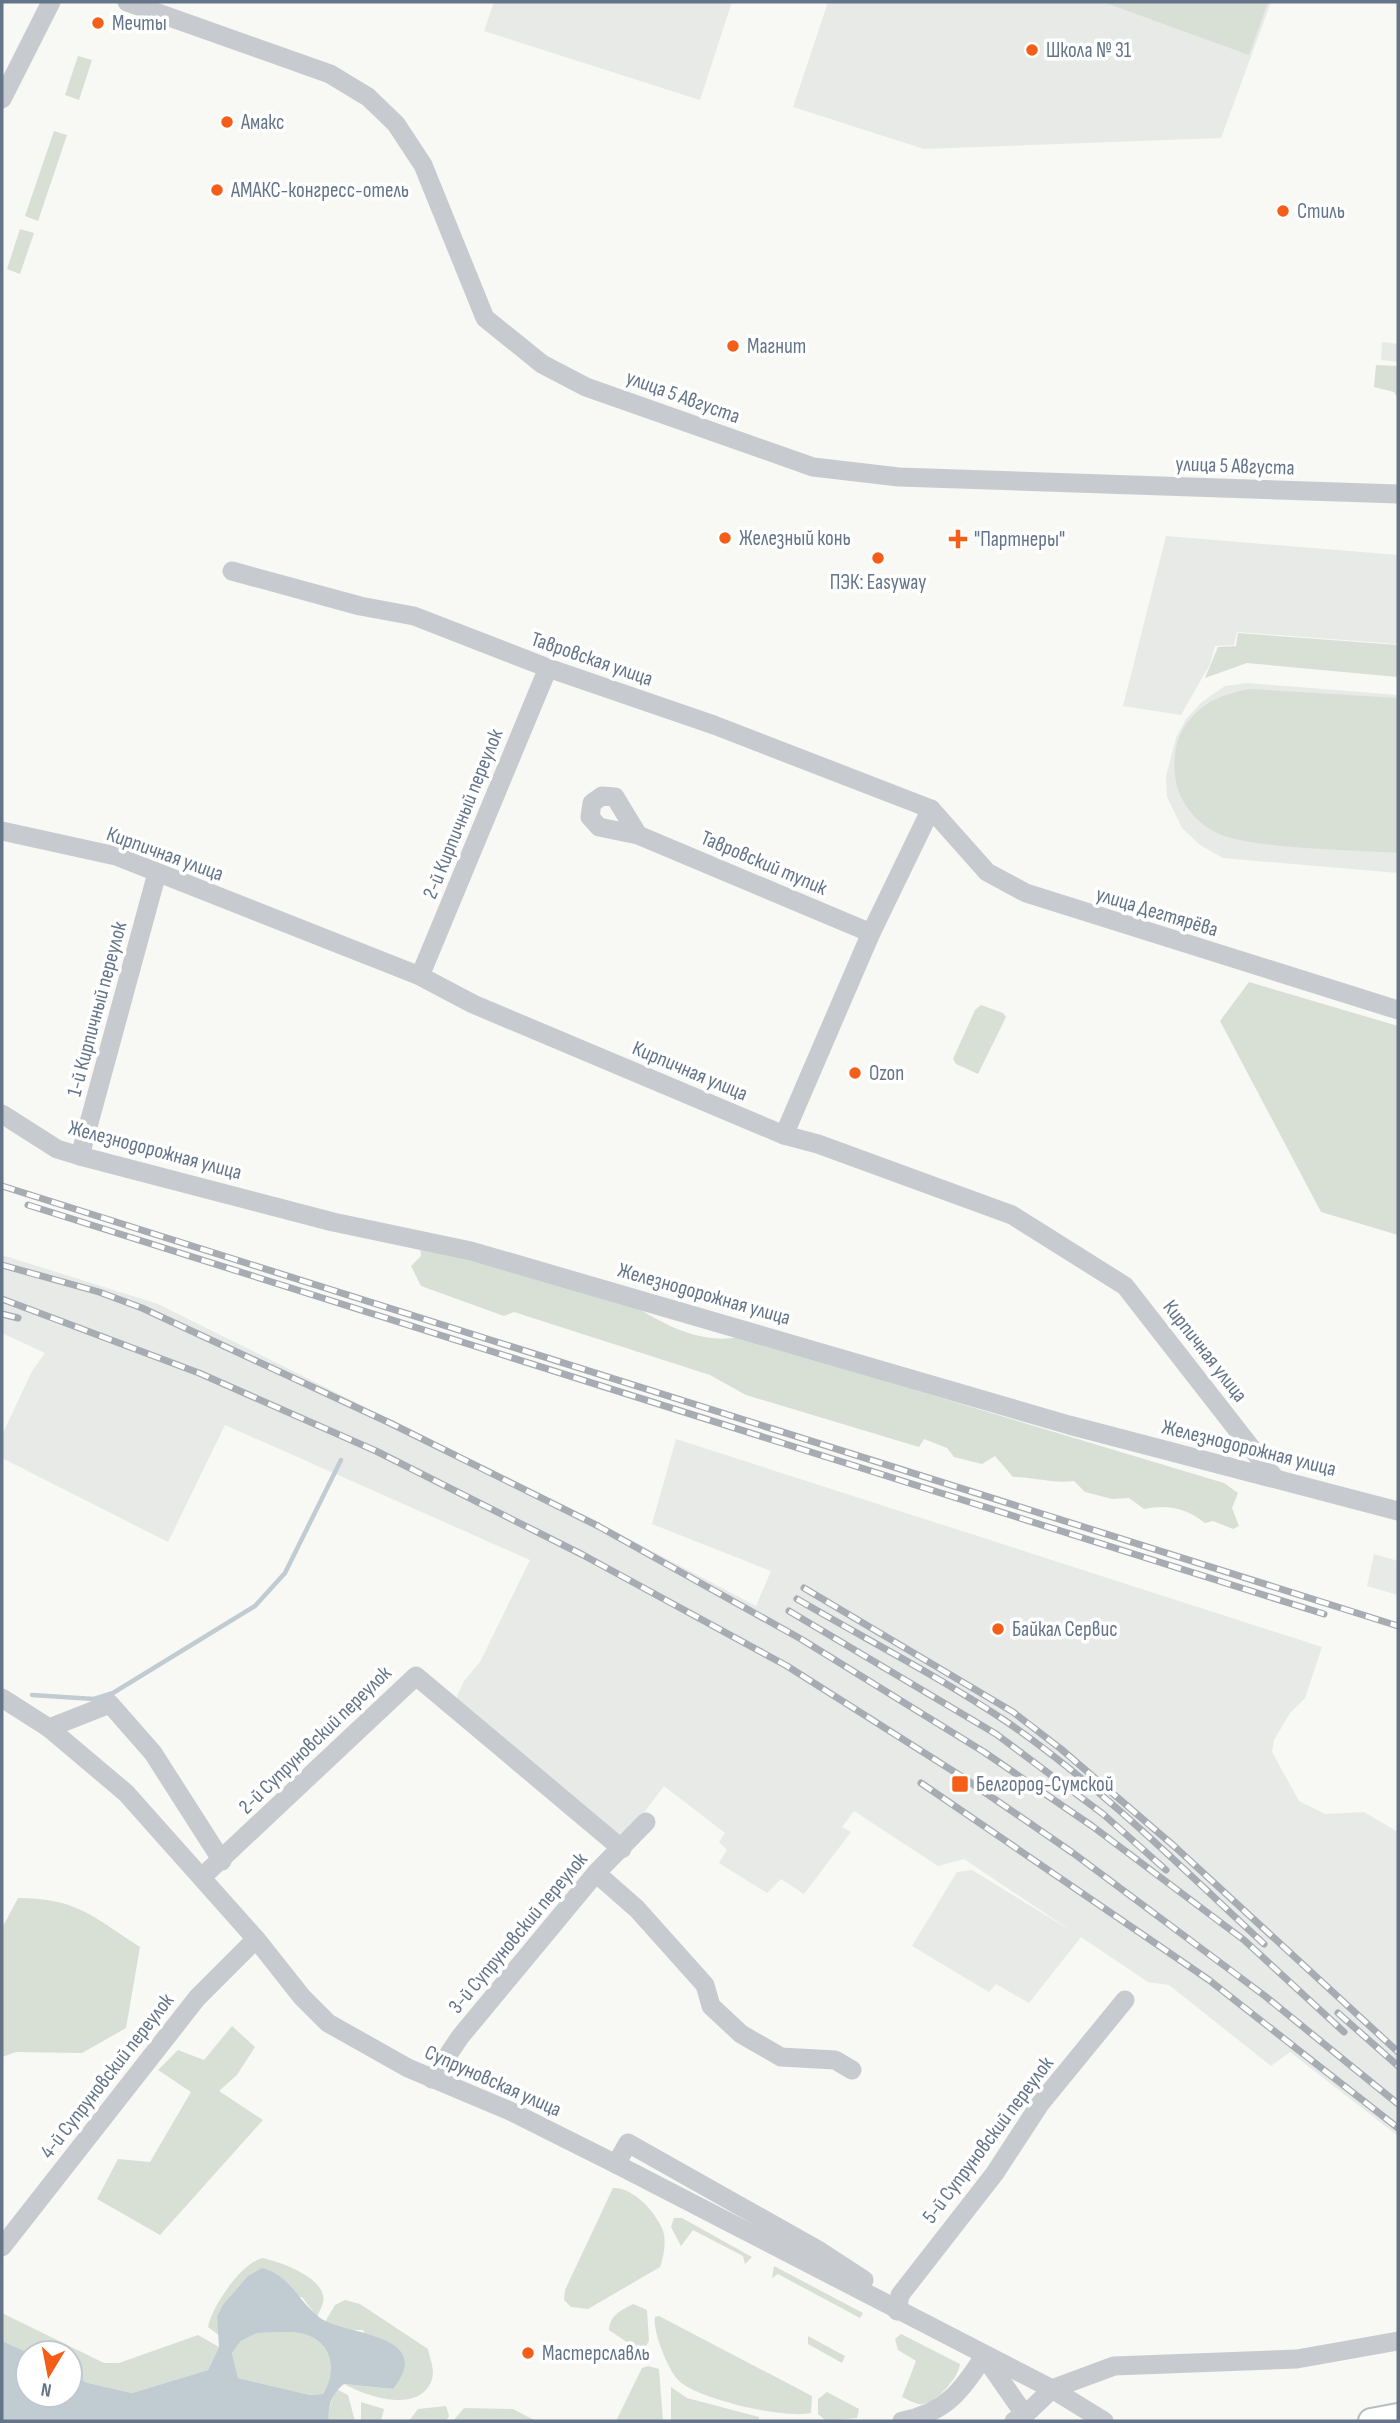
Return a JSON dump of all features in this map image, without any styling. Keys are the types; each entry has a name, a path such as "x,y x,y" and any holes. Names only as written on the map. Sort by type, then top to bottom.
{"main road":[{"path":"1371,2421 1398,2416"}],"street":[{"path":"2,99 51,2"},
{"name":"улица 5 Августа","path":"127,2 330,74 368,97 396,124 423,165 485,318 542,364 586,387 813,467 899,477 1398,494"},
{"name":"Тавровская улица","path":"232,571 360,606 414,616 548,668 714,725 931,809"},
{"name":"2-й Кирпичный переулок","path":"420,976 548,668"},
{"path":"784,1135 871,933 931,809"},
{"name":"улица Дегтярёва","path":"931,809 987,872 1026,893 1398,1010"},
{"name":"Кирпичная улица","path":"2,831 116,856 420,976 472,1004 784,1135 817,1144 1012,1215 1125,1286 1274,1477"},
{"name":"Тавровский тупик","path":"638,835 871,933"},
{"name":"1-й Кирпичный переулок","path":"80,1156 157,873"},
{"name":"Железнодорожная улица","path":"2,1114 57,1149 80,1156 332,1222 471,1251 1069,1425 1398,1511"},
{"name":"2-й Супруновский переулок","path":"202,1877 416,1676 622,1849"},
{"name":"Супруновская улица","path":"2,1698 49,1728 126,1793 256,1939 302,1997 328,2023 432,2079 510,2111 616,2164 628,2143 818,2250 898,2303"},
{"path":"49,1728 110,1704 153,1753 222,1861"},
{"name":"3-й Супруновский переулок","path":"432,2079 460,2037 596,1872 622,1849 646,1822"},
{"path":"596,1872 646,1919 705,1985 711,2006 741,2035 781,2057 835,2060 852,2070"},
{"name":"4-й Супруновский переулок","path":"2,2247 197,1998 256,1939"},
{"name":"5-й Супруновский переулок","path":"898,2303 995,2173 1041,2104 1125,2000"},
{"path":"898,2303 984,2356 1052,2389 1098,2419"},
{"path":"984,2356 1020,2418 1052,2389 1114,2366 1297,2359 1398,2341"},
{"path":"902,2421 937,2411 967,2383 984,2356"},
{"path":"1088,2375 1082,2382 1081,2401 1098,2419"}],"shaded area":[{"path":"494,2 732,2 700,100 484,31"},
{"name":"Школа № 31","path":"828,2 1271,2 1221,138 924,149 793,107"},
{"path":"1103,2 1268,2 1249,55"},
{"path":"78,56 92,60 79,100 65,95"},
{"path":"54,131 67,135 38,221 25,216"},
{"path":"20,229 34,233 20,274 7,269"},
{"path":"1382,342 1398,344 1398,362 1381,360"},
{"path":"1376,365 1398,366 1398,398 1394,392 1374,387"},
{"path":"1166,536 1398,555 1398,644 1237,632 1234,645 1215,646 1210,664 1181,715 1123,706"},
{"path":"1238,633 1398,645 1398,677 1247,663 1205,678 1218,647 1236,646"},
{"path":"1247,683 1398,695 1398,873 1223,858 1200,845 1182,828 1167,797 1166,776 1176,738 1186,719 1202,702 1225,686"},
{"path":"1251,689 1398,698 1398,853 1304,848 1253,842 1217,833 1193,815 1176,784 1175,757 1179,737 1192,717 1208,703 1228,694"},
{"path":"1249,982 1398,1026 1398,1235 1321,1212 1220,1021"},
{"path":"981,1005 1003,1013 1006,1017 978,1074 956,1064 953,1059 975,1010"},
{"path":"420,1244 641,1310 688,1333 713,1338 739,1337 1224,1483 1238,1493 1232,1508 1239,1526 1233,1529 1213,1521 1205,1523 1176,1508 1144,1509 1129,1498 1112,1499 1085,1492 1074,1481 1013,1477 995,1456 982,1464 954,1457 947,1448 924,1439 919,1447 746,1395 710,1375 514,1312 504,1316 421,1286 411,1266 421,1256"},
{"path":"2,1255 158,1304 618,1533 756,1606 771,1571 652,1524 676,1439 1322,1647 1305,1698 1290,1713 1274,1740 1272,1752 1299,1801 1325,1814 1364,1812 1398,1832 1398,2136 1290,2052 1271,2066 1169,1985 1148,1982 1081,1937 1029,2003 996,1984 989,1992 912,1946 957,1872 972,1870 1073,1932 964,1859 938,1866 854,1811 842,1827 851,1832 804,1894 781,1879 767,1893 719,1863 727,1850 719,1842 725,1833 664,1786 624,1839 455,1701 464,1681 480,1662 530,1560 225,1425 168,1542 2,1458 2,1435 32,1371 45,1353 2,1333"},
{"path":"1374,1554 1398,1561 1398,1595 1367,1586"},
{"path":"18,1898 55,1901 84,1911 140,1947 126,2028 82,2053 16,2052 2,2057 2,1928"},
{"path":"232,2026 255,2047 237,2075 219,2091 263,2120 160,2235 97,2199 118,2159 150,2162 191,2092 158,2070 178,2050 204,2060"},
{"path":"613,2188 628,2191 635,2196 658,2221 664,2232 665,2242 660,2267 588,2309 571,2307 564,2300 565,2290"},
{"path":"674,2218 682,2218 752,2257 745,2264 743,2256 693,2230 681,2246 671,2227"},
{"path":"263,2258 288,2266 314,2281 323,2295 317,2317 302,2297 222,2306 217,2318 220,2336 208,2327 215,2308 237,2276"},
{"path":"774,2266 863,2313 860,2318 778,2274 772,2278"},
{"path":"262,2268 272,2271 287,2282 319,2317 395,2346 404,2356 404,2370 393,2389 344,2384 331,2401 329,2421 2,2421 2,2341 14,2346 14,2409 84,2409 84,2381 132,2393 208,2370 219,2347 217,2317 222,2306 248,2276","holes":["289,2332 307,2335 323,2345 327,2352 331,2368 323,2394 310,2395 238,2378 232,2353 241,2341 257,2333"]},
{"path":"345,2300 360,2304 428,2349 433,2374 424,2392 415,2398 390,2399 344,2384 393,2389 363,2330 347,2330 325,2322 335,2305"},
{"path":"633,2304 647,2310 649,2341 644,2349 631,2345 609,2330 613,2317"},
{"path":"2,2313 55,2339 14,2339 14,2346 2,2341"},
{"path":"659,2316 812,2396 811,2413 763,2411 706,2395 680,2382 666,2361 659,2341 655,2317"},
{"path":"257,2333 301,2333 323,2345 331,2368 323,2394 310,2395 238,2378 232,2353 241,2341"},
{"path":"901,2334 960,2364 952,2382 929,2402 918,2404 902,2397 916,2361 898,2350 895,2339"},
{"path":"198,2335 219,2347 208,2370 132,2393 84,2381 84,2353 104,2363 119,2363"},
{"path":"808,2336 845,2356 842,2363 808,2344"},
{"path":"648,2366 659,2369 663,2421 616,2421 642,2368"},
{"path":"671,2387 687,2398 759,2417 759,2421 671,2421"},
{"path":"336,2389 348,2395 355,2421 329,2421 328,2411"},
{"path":"827,2392 859,2409 857,2418 826,2421 818,2414 818,2399"},
{"path":"361,2402 384,2409 381,2421 361,2421"},
{"path":"446,2406 449,2416 446,2421 409,2421 418,2409"},
{"path":"464,2408 513,2409 536,2421 453,2421"}],"waterway":[{"path":"32,1695 94,1699 113,1693 255,1606 285,1573 341,1460"}],"railway":[{"path":"2,1186 1398,1626"},
{"path":"28,1205 1324,1614"},
{"path":"2,1265 99,1292 142,1308 390,1423 598,1526 801,1639 984,1752 1092,1826 1244,1940 1344,2032"},
{"path":"2,1299 199,1373 376,1451 583,1555 787,1666 964,1778 1073,1853 1265,1996 1398,2104"},
{"path":"2,1314 18,1318"},
{"path":"804,1588 1013,1712 1061,1749 1174,1846 1398,2052"},
{"path":"797,1599 956,1690 1041,1747 1140,1828 1264,1944"},
{"path":"789,1611 996,1734 1103,1814 1166,1870"},
{"path":"921,1783 1209,1980 1398,2128"},
{"path":"1338,2013 1398,2066"}],"place":[{"name":"Мечты","path":"98,23"},
{"name":"Школа № 31","path":"1032,50"},
{"name":"Амакс","path":"227,122"},
{"name":"АМАКС-конгресс-отель","path":"217,190"},
{"name":"Стиль","path":"1283,211"},
{"name":"Магнит","path":"733,346"},
{"name":"Железный конь","path":"725,538"},
{"name":"\"Партнеры\"","path":"958,539"},
{"name":"ПЭК: Easyway","path":"878,558"},
{"name":"Ozon","path":"855,1073"},
{"name":"Байкал Сервис","path":"998,1629"},
{"name":"Белгород-Сумской","path":"960,1784"},
{"name":"Мастерславль","path":"528,2353"}]}
